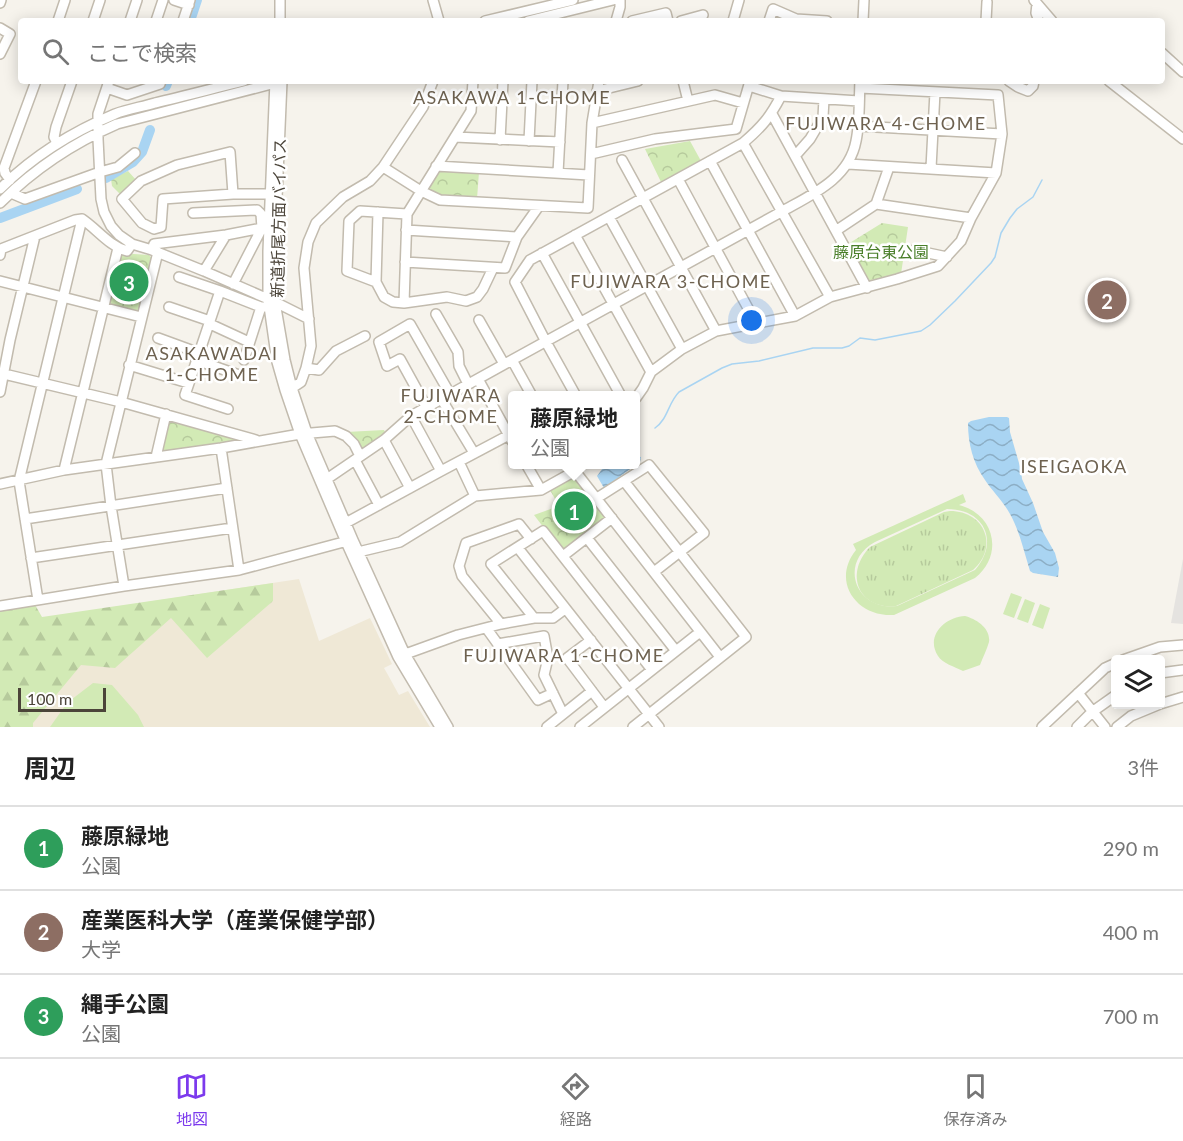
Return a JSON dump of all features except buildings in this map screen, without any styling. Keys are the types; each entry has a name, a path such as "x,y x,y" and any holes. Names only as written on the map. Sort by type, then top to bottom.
{"street":[{"path":"58,18 64,0"},
{"path":"94,18 100,0"},
{"path":"131,18 137,0"},
{"path":"157,18 163,0"},
{"path":"174,0 189,2 184,18"},
{"path":"280,0 280,18"},
{"path":"434,0 438,18"},
{"path":"498,18 573,0"},
{"path":"540,18 613,0"},
{"path":"617,18 620,0"},
{"path":"734,18 739,0"},
{"path":"863,18 864,0"},
{"path":"986,18 987,2"},
{"path":"1035,2 1038,18"},
{"path":"1035,2 1049,18"},
{"path":"770,18 773,9 794,18"},
{"path":"645,18 666,13 667,18"},
{"path":"0,21 12,28 0,54"},
{"path":"0,28 10,34"},
{"path":"1165,56 1183,72"},
{"path":"10,180 4,168 35,84"},
{"path":"57,143 54,137 56,127 71,84"},
{"path":"160,84 139,86 127,94 108,84 98,114 101,199 104,212 111,226 132,244 204,271 268,304"},
{"path":"0,189 26,165 57,143 117,113 232,84"},
{"path":"0,203 50,160 99,132 117,124 267,84"},
{"path":"244,360 249,342 268,304 271,194 278,84"},
{"name":"新道折尾方面バイパス","path":"278,84 276,244 268,304 285,360 289,389 304,434 401,655"},
{"path":"289,389 301,382 311,346 304,268 308,242 316,223 343,197 370,181 383,167 423,107 432,84"},
{"path":"404,303 406,214 471,111 473,84"},
{"path":"500,140 503,84"},
{"path":"529,141 532,84"},
{"path":"558,172 563,84"},
{"path":"383,167 440,200 588,208 591,123 598,86 614,84"},
{"path":"683,84 688,101"},
{"path":"591,154 655,139 736,129 749,84"},
{"path":"751,84 781,96 859,101"},
{"path":"324,482 384,440 411,417 815,193 836,178 848,164 856,144 860,84 998,95 1002,134 996,173 961,241 939,266 830,297 795,316 716,331 682,349 651,372 640,392"},
{"path":"931,168 933,131 939,92 943,84"},
{"path":"1014,84 1028,91 1033,84"},
{"path":"1113,84 1183,139"},
{"path":"591,123 715,95 743,103"},
{"path":"573,391 514,282 530,260 743,143 759,130 772,114 781,96"},
{"path":"795,156 810,139 823,117 825,99"},
{"path":"772,114 867,288"},
{"path":"858,126 1002,134"},
{"path":"455,138 560,142"},
{"path":"743,143 830,297"},
{"path":"232,194 230,152 177,165 141,181 122,199 141,223 154,229 161,227 163,199 232,194 271,194"},
{"path":"11,192 25,199 118,167 135,153"},
{"path":"622,160 716,331"},
{"path":"710,161 795,316"},
{"path":"848,164 996,173"},
{"path":"436,166 589,175"},
{"path":"837,230 876,204 889,167"},
{"path":"678,179 756,323"},
{"path":"876,204 971,218"},
{"path":"405,262 505,268 517,237 539,206"},
{"path":"193,213 257,210 261,214 262,228 233,284"},
{"path":"376,282 347,271 349,221 360,211 406,214"},
{"path":"378,212 376,282 384,297 393,302 404,303 447,297 466,301 477,297 493,268"},
{"path":"609,217 682,349"},
{"path":"0,255 1,249 82,219 118,248 127,250 132,244"},
{"path":"38,600 19,481 82,219"},
{"path":"124,586 106,464 141,317 155,251 154,244 262,228"},
{"path":"406,230 517,237"},
{"path":"204,271 226,235"},
{"path":"575,235 651,372"},
{"path":"0,392 2,374 35,236"},
{"path":"64,471 118,248"},
{"path":"914,250 947,257"},
{"path":"542,253 618,391"},
{"path":"179,277 268,304 309,320"},
{"path":"0,281 141,317"},
{"path":"220,291 184,394 228,409"},
{"path":"169,307 249,342"},
{"path":"436,314 458,352 459,366 468,384"},
{"path":"479,320 528,391"},
{"path":"427,408 400,359 387,366 379,342 410,324 474,453"},
{"path":"306,368 319,370 336,351 365,336"},
{"path":"158,338 239,375"},
{"path":"129,365 188,383"},
{"path":"2,374 121,402 259,441"},
{"path":"478,379 508,433"},
{"path":"156,458 166,414"},
{"path":"411,417 441,471"},
{"path":"0,484 106,464 335,431 346,436 354,444 357,458 379,505"},
{"path":"344,525 474,453 508,439"},
{"path":"384,440 410,488"},
{"path":"221,448 239,570"},
{"path":"459,462 475,495"},
{"path":"597,498 649,465 704,533 654,572"},
{"path":"528,469 541,490"},
{"path":"355,553 400,542 475,495 541,490 572,469"},
{"path":"576,469 720,657"},
{"path":"624,481 746,637 633,727"},
{"path":"24,519 226,488"},
{"path":"563,556 612,518"},
{"path":"501,624 462,576 459,566 466,543 519,524 531,539"},
{"path":"31,558 232,528"},
{"path":"534,618 491,564 543,531 652,670"},
{"path":"587,538 676,651"},
{"path":"0,606 239,570 350,541"},
{"path":"518,548 659,727"},
{"path":"401,655 458,634 534,618 553,618 565,609"},
{"path":"487,628 538,700 553,693"},
{"path":"580,727 700,632"},
{"path":"498,644 544,636 548,658 544,675 563,714"},
{"path":"591,640 567,658 604,707"},
{"path":"1137,655 1160,647 1183,645"},
{"path":"401,655 440,727"},
{"path":"401,655 448,727"},
{"path":"1042,727 1077,693 1111,665"},
{"path":"1165,672 1183,670"},
{"path":"547,727 592,691"},
{"path":"1077,693 1106,727"},
{"path":"1165,702 1183,697"},
{"path":"1077,727 1092,712 1111,699"},
{"path":"1118,727 1131,716 1148,709"}],"shaded area":[{"path":"1183,559 1183,624 1171,623"},
{"path":"299,579 319,641 370,618 392,664 384,668 399,695 408,691 430,727 29,727 42,618"}],"green space":[{"path":"690,141 701,161 661,182 645,149"},
{"path":"438,170 479,172 477,199 439,196 425,190"},
{"path":"128,171 137,181 122,196 112,186 111,179"},
{"name":"藤原台東公園","path":"882,223 908,227 901,274 869,281 848,244"},
{"path":"119,253 149,255 153,260 140,312 107,305"},
{"path":"167,419 240,437 241,442 160,453"},
{"path":"384,430 385,432 361,451 346,432"},
{"path":"575,475 608,518 564,554 534,515 559,506 550,490"},
{"path":"963,494 966,502 959,505 981,517 988,526 992,547 990,558 984,569 975,578 894,615 869,610 851,595 846,574 849,562 856,550 853,544","holes":["947,509 960,510 979,521 987,538 982,559 975,570 897,606 882,606 871,601 862,593 856,583 855,572 857,561 864,551 875,542"]},
{"path":"950,511 972,517 980,524 984,532 985,551 981,561 973,570 896,606 883,606 864,596 859,588 858,568 862,557 870,547"},
{"path":"273,583 273,601 207,658 171,618 115,668 81,665 33,723 33,727 0,727 0,609 34,603 42,617"},
{"path":"1011,593 1022,597 1014,618 1003,614"},
{"path":"1025,599 1035,603 1028,623 1017,619"},
{"path":"1040,604 1050,608 1043,629 1032,625"},
{"path":"965,616 974,619 985,628 989,642 980,665 963,671 946,663 938,656 934,641 944,624"},
{"path":"93,683 112,685 138,715 144,727 50,727 67,703"}],"water":[{"path":"989,417 1009,418 1010,432 1022,479 1043,532 1055,553 1059,568 1058,577 1030,571 1019,535 1007,509 977,467 970,446 968,423"},
{"path":"602,469 630,469 604,488 597,476"}],"waterway":[{"path":"191,18 197,0"},
{"path":"106,178 133,162 142,152 150,130"},
{"path":"655,428 663,420 679,392 732,364 759,361 813,348 842,348 860,338 875,340 921,331 955,301 991,263 995,257 1001,233 1010,218 1017,209 1033,197 1042,180"},
{"path":"0,218 77,189"}],"place":[{"name":"縄手公園","path":"129,282"},
{"name":"産業医科大学（産業保健学部）","path":"1107,300"},
{"name":"藤原緑地","path":"574,511"}],"district":[{"name":"ASAKAWA 1-CHOME","path":"512,97"},
{"name":"FUJIWARA 4-CHOME","path":"886,123"},
{"name":"FUJIWARA 3-CHOME","path":"671,281"},
{"name":"ASAKAWADAI 1-CHOME","path":"212,364"},
{"name":"FUJIWARA 2-CHOME","path":"451,405"},
{"name":"ISEIGAOKA","path":"1074,466"},
{"name":"FUJIWARA 1-CHOME","path":"564,655"}]}
